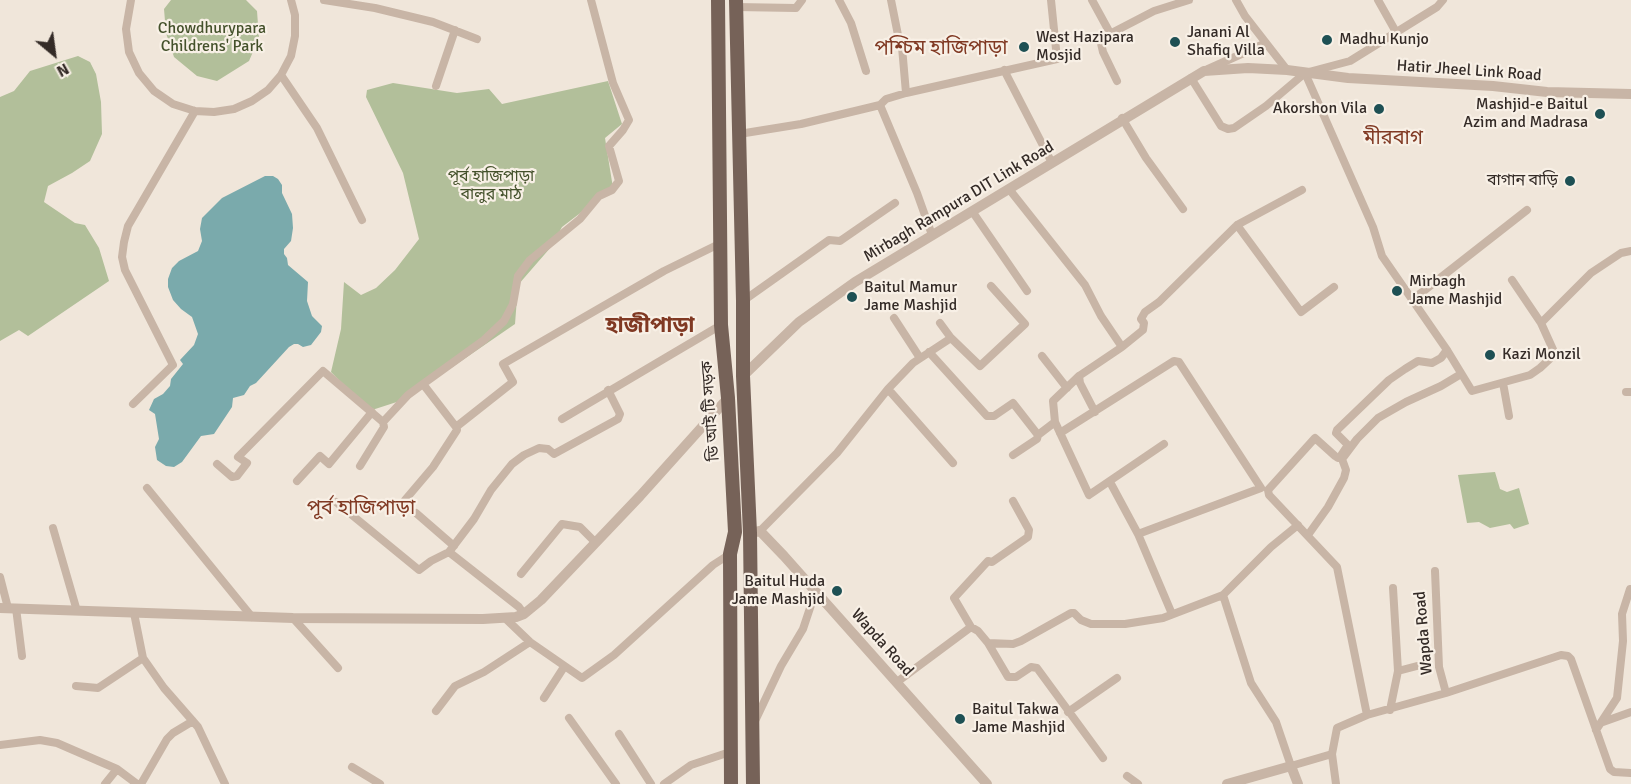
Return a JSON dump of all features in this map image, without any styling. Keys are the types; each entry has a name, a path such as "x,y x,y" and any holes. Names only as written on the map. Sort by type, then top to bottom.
{"main road":[{"name":"ডি আই টি সড়ক","path":"718,0 721,325 728,398 735,532 730,554 731,784"},
{"name":"ডি আই টি সড়ক","path":"736,4 743,301 742,376 755,532 751,730 753,784"},
{"path":"735,532 755,532"}],"street":[{"path":"131,0 126,29 129,52 139,73 154,91 173,104 195,111 214,112 234,109 252,101 268,90 281,75 291,56 296,36 295,15 291,0"},
{"path":"324,0 375,8 433,22 477,39"},
{"path":"383,422 408,395 483,340 504,321 513,304 518,276 530,260 580,219 599,196 612,190 620,181 609,146 623,130 628,120 613,83 591,0"},
{"path":"736,4 796,8 802,0"},
{"path":"839,0 851,23 866,72"},
{"path":"891,0 902,47 906,93"},
{"path":"739,134 801,124 880,105 886,99 906,93 1057,59 1051,0"},
{"path":"1092,0 1110,33"},
{"path":"1236,0 1287,70"},
{"path":"1377,0 1396,32"},
{"path":"1191,78 1221,126 1228,129 1234,128 1266,106 1305,73 1350,61 1437,7 1443,0"},
{"path":"1117,81 1103,52 1100,39 1154,11 1186,1"},
{"path":"436,86 455,30"},
{"name":"Mirbagh Rampura DIT Link Road","path":"742,376 782,336 855,282 1191,78 1266,44"},
{"name":"Mirbagh Rampura DIT Link Road","path":"1204,71 1248,68 1287,70"},
{"path":"1004,70 1052,163"},
{"name":"Hatir Jheel Link Road","path":"1287,70 1348,78 1493,86 1547,92 1631,93"},
{"path":"1305,73 1373,227 1382,256 1447,350 1472,391 1530,375 1556,354 1541,323 1512,280"},
{"path":"281,75 317,128 362,220"},
{"path":"880,105 932,235"},
{"path":"134,404 173,364 125,270 122,257 124,242 128,226 195,111"},
{"path":"1122,118 1146,158 1183,208"},
{"path":"1009,189 1085,285 1101,316 1122,347"},
{"path":"1164,444 1089,495 1055,422 1053,401 1079,376 1143,330 1144,323 1141,319 1145,312 1176,286 1238,225 1302,190"},
{"path":"743,301 829,240 840,241 895,203"},
{"path":"1412,300 1527,210"},
{"path":"972,211 1027,291"},
{"path":"1238,225 1301,312 1334,287"},
{"path":"456,427 513,382 503,364 664,271 719,244"},
{"path":"1541,323 1591,273 1621,253 1631,251"},
{"path":"940,323 951,338 980,366 1025,324 991,286"},
{"path":"894,318 920,358"},
{"path":"562,419 721,325"},
{"path":"755,532 837,453 888,389 920,358 951,338"},
{"path":"1366,716 1337,567 1269,495 1268,490 1315,438 1335,456 1340,457 1348,444 1336,433 1337,430 1389,380 1418,361 1432,363 1441,358 1447,350"},
{"path":"929,352 987,416 994,416 1013,403 1038,435"},
{"path":"1042,356 1067,388"},
{"path":"1060,433 1176,360 1261,488 1138,534"},
{"path":"217,464 232,477 237,476 247,464 238,457 323,371 383,422 384,427 360,466"},
{"path":"1308,535 1328,507 1344,478 1346,470 1342,459 1357,439 1378,417 1461,374"},
{"path":"1079,376 1080,383 1095,412"},
{"path":"1503,383 1509,416"},
{"path":"405,500 433,467 457,430 423,384"},
{"path":"888,389 953,463"},
{"path":"336,501 419,570 451,549 474,519 491,490 512,464 539,448 548,449 554,454 618,419 620,414 608,390"},
{"path":"8,608 293,618 505,618 524,614 541,600 640,496 728,398"},
{"path":"297,481 320,456 329,464 372,412"},
{"path":"1013,455 1037,439 1038,435 1055,422"},
{"path":"1110,482 1138,534 1172,614"},
{"path":"147,488 252,617"},
{"path":"1013,501 1029,530 1028,537 992,562 988,561 954,598 975,629 988,643 1008,676 1016,677 1031,667 1037,668 1103,758"},
{"path":"416,513 451,549 524,614"},
{"path":"521,574 562,524 579,528 595,542"},
{"path":"988,643 1021,642 1071,613 1091,624 1148,621 1223,595 1271,547 1298,525"},
{"path":"53,528 77,611"},
{"name":"Wapda Road","path":"755,532 812,589 897,682 981,782"},
{"path":"505,618 530,642 582,678 614,655 713,565 730,554"},
{"name":"Wapda Road","path":"1435,571 1439,667 1446,693"},
{"path":"0,577 22,656"},
{"name":"Wapda Road","path":"1390,710 1398,670 1393,588"},
{"path":"751,730 781,666 803,629 811,605 812,589"},
{"path":"1596,730 1617,698 1623,641 1622,614 1629,589"},
{"path":"1223,595 1251,683 1276,723 1298,784"},
{"path":"134,613 143,658 164,688 198,728 225,784"},
{"path":"293,618 338,668"},
{"path":"897,682 975,629"},
{"path":"436,711 454,686 484,672 530,642"},
{"path":"1336,784 1332,754 1337,729 1366,716 1446,693 1561,655 1571,659 1610,769 1614,772 1631,773"},
{"path":"76,686 98,688 143,658"},
{"path":"1398,670 1417,666"},
{"path":"544,698 564,667"},
{"path":"1068,712 1117,678"},
{"path":"1602,722 1631,712"},
{"path":"568,718 616,784"},
{"path":"0,745 40,740 57,744 117,768 139,784 167,739 193,721"},
{"path":"619,734 651,784"},
{"path":"664,784 692,765 730,752"},
{"path":"1227,784 1332,754"},
{"path":"352,767 368,781 380,784"},
{"path":"105,784 117,768"},
{"path":"1127,776 1138,784"}],"green space":[{"name":"Chowdhurypara Childrens' Park","path":"171,0 246,0 257,11 259,38 249,61 217,81 197,76 174,57 166,33 164,9"},
{"path":"78,56 90,62 96,74 101,102 102,134 90,161 48,186 44,202 75,223 85,225 99,248 109,281 28,336 19,330 0,341 0,97 14,91 30,71"},
{"name":"পূর্ব হাজিপাড়া বালুর মাঠ","path":"608,81 622,124 605,138 613,188 562,227 551,247 518,285 515,324 406,399 369,411 331,372 341,329 344,282 361,295 376,288 395,270 419,239 403,173 366,97 367,90 393,83 457,93 489,89 502,104"},
{"path":"1495,472 1500,489 1507,492 1519,488 1529,524 1514,529 1510,524 1490,528 1479,522 1467,523 1458,475"}],"water":[{"path":"265,176 273,176 282,185 282,193 292,214 293,228 291,241 284,249 284,254 288,265 308,282 307,301 312,316 322,326 321,332 311,345 303,347 294,344 289,347 244,395 233,398 232,407 214,434 201,436 182,462 174,467 166,466 157,460 155,447 159,439 155,414 149,410 154,399 170,386 171,379 183,364 180,360 194,345 198,334 192,317 173,300 168,287 168,279 172,268 179,261 198,251 202,241 200,229 202,218 222,198"}],"place":[{"name":"Madhu Kunjo","path":"1327,40"},
{"name":"Janani Al Shafiq Villa","path":"1175,42"},
{"name":"West Hazipara Mosjid","path":"1024,47"},
{"name":"Akorshon Vila","path":"1379,109"},
{"name":"Mashjid-e Baitul Azim and Madrasa","path":"1600,114"},
{"name":"বাগান বাড়ি","path":"1570,181"},
{"name":"Mirbagh Jame Mashjid","path":"1397,291"},
{"name":"Baitul Mamur Jame Mashjid","path":"852,297"},
{"name":"Kazi Monzil","path":"1490,355"},
{"name":"Baitul Huda Jame Mashjid","path":"837,591"},
{"name":"Baitul Takwa Jame Mashjid","path":"960,719"}],"district":[{"name":"পশ্চিম হাজিপাড়া","path":"941,49"},
{"name":"মীরবাগ","path":"1393,139"},
{"name":"হাজীপাড়া","path":"650,326"},
{"name":"পূর্ব হাজিপাড়া","path":"361,509"}]}
